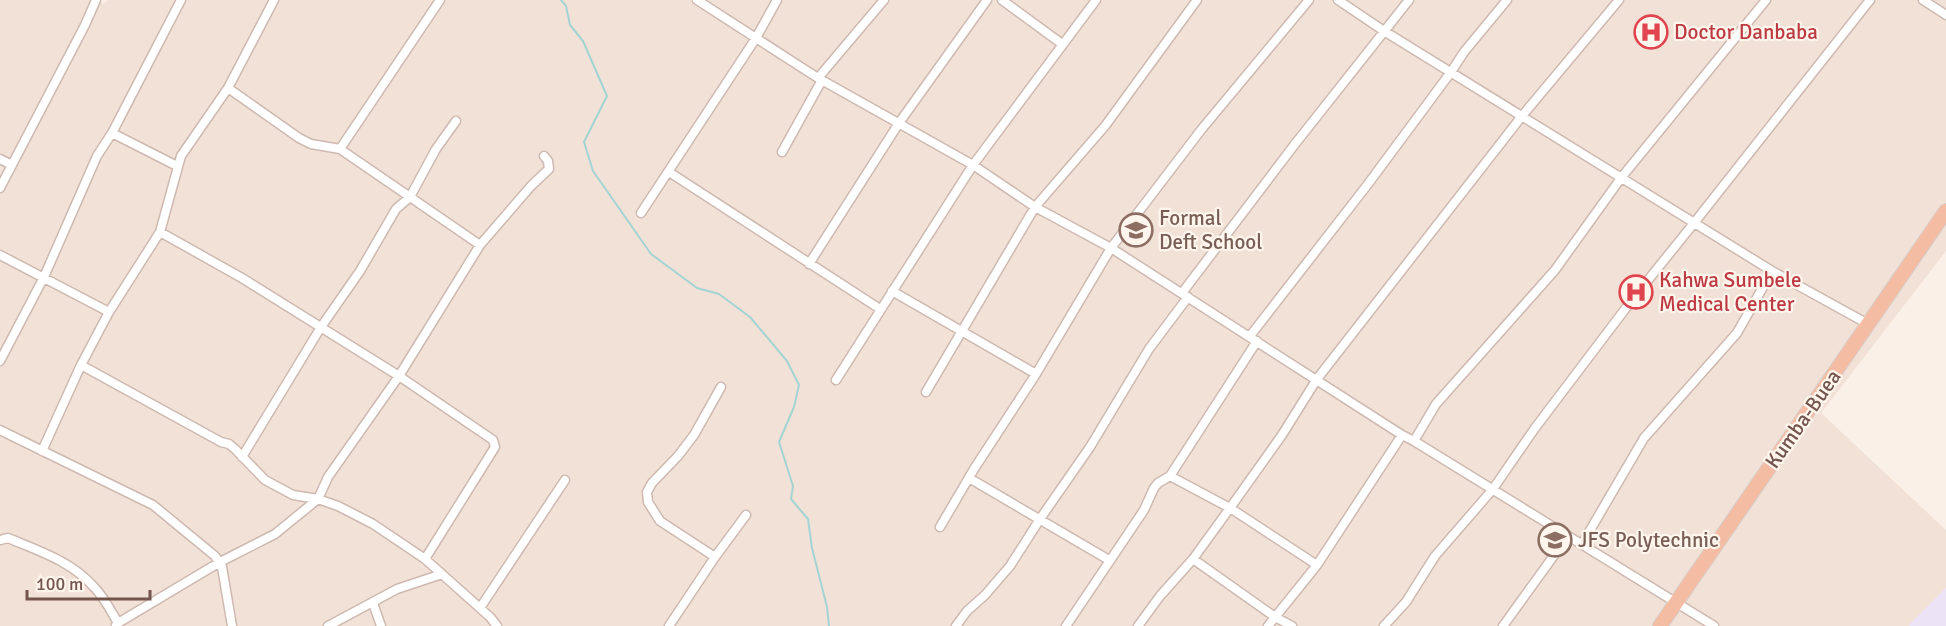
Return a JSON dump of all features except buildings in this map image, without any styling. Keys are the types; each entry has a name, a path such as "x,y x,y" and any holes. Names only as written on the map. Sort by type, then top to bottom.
{"highway":[{"name":"Kumba-Buea","path":"1660,626 1946,211"}],"street":[{"path":"0,188 96,0"},
{"path":"0,361 44,277 97,156 112,133 181,0"},
{"path":"42,451 81,365 109,312 160,232 177,166 182,156 228,88 274,0"},
{"path":"340,149 440,0"},
{"path":"697,0 820,79 973,165 1035,207 1111,248 1402,435 1714,626"},
{"path":"641,213 756,38 777,0"},
{"path":"782,152 820,79 884,0"},
{"path":"809,264 899,123 987,0"},
{"path":"1002,0 1062,44"},
{"path":"836,380 973,165 1096,0"},
{"path":"926,392 1035,207 1106,126 1197,0"},
{"path":"940,527 1036,374 1111,248 1201,130 1309,0"},
{"path":"1338,0 1694,224 1772,271 1868,324"},
{"path":"956,626 967,611 985,595 1010,566 1090,447 1149,349 1185,295 1295,144 1409,0"},
{"path":"1066,626 1144,510 1154,488 1164,478 1170,476 1253,338 1464,52 1507,0"},
{"path":"1138,626 1154,603 1193,559 1230,508 1282,435 1317,379 1522,116 1619,0"},
{"path":"1414,441 1436,404 1555,270 1621,178 1766,0"},
{"path":"1384,626 1406,602 1435,556 1493,489 1535,428 1632,300 1870,0"},
{"path":"1923,0 1946,15"},
{"path":"228,88 299,138 311,144 340,149 480,245"},
{"path":"242,457 321,327 360,271 396,209 410,197 436,149 456,121"},
{"path":"112,133 177,166"},
{"path":"0,540 8,538 72,566 100,594 116,624 220,562 275,534 318,499 328,477 399,376 480,245 531,186 549,169 548,161 544,156"},
{"path":"0,159 12,165"},
{"path":"669,171 880,309"},
{"path":"160,232 242,278 321,327 399,376 493,440 495,447 425,558"},
{"path":"0,255 109,312"},
{"path":"1582,544 1644,438 1737,333 1772,271"},
{"path":"892,291 1036,374"},
{"path":"81,365 220,442 229,444 265,480 293,495 318,499 338,506 373,524 425,558 497,626"},
{"path":"715,557 660,521 648,502 647,492 652,483 694,435 721,387"},
{"path":"0,430 153,506 215,556 222,567 232,626"},
{"path":"1268,626 1317,565 1402,435"},
{"path":"1170,476 1230,508 1317,565"},
{"path":"969,478 1109,560"},
{"path":"480,608 565,480"},
{"path":"669,626 746,515"},
{"path":"1503,626 1568,536"},
{"path":"1193,559 1275,618 1292,626"},
{"path":"328,626 397,589 442,574"},
{"path":"373,603 381,626"}],"shaded area":[{"path":"0,0 99,0 103,4 108,0 1946,0 1946,251 1821,413 1946,530 1946,588 1909,626 0,626"},
{"path":"1946,588 1946,626 1909,626 1910,624"}],"waterway":[{"path":"561,0 566,6 570,25 583,41 607,96 584,142 593,171 651,254 697,288 719,294 750,317 787,361 799,385 794,407 779,442 793,486 791,499 808,519 829,626"}],"place":[{"name":"Doctor Danbaba","path":"1651,32"},
{"name":"Formal Deft School","path":"1136,230"},
{"name":"Kahwa Sumbele Medical Center","path":"1636,292"},
{"name":"JFS Polytechnic","path":"1555,540"}]}
